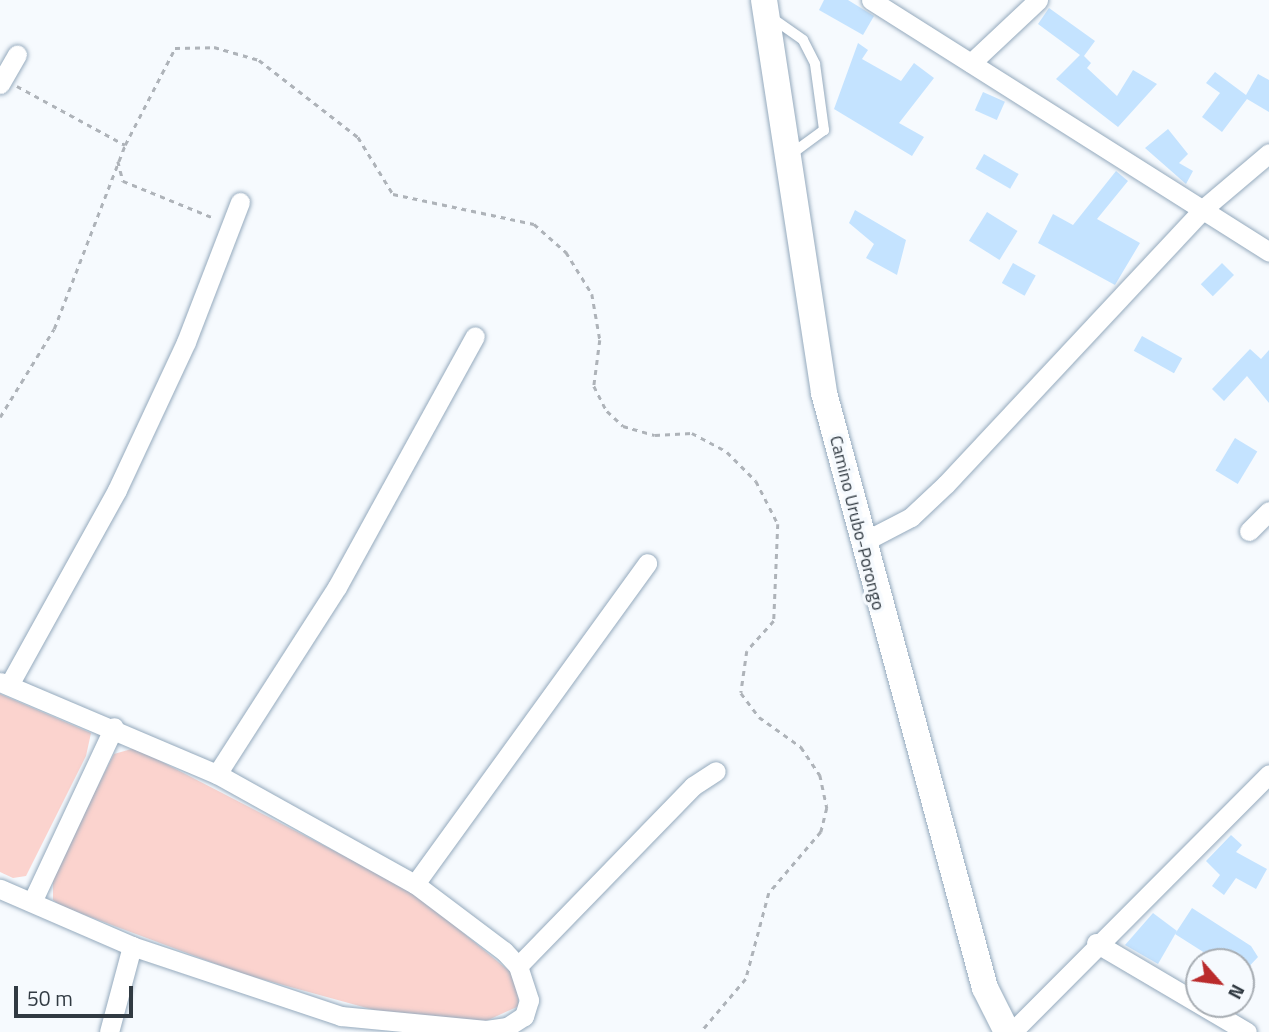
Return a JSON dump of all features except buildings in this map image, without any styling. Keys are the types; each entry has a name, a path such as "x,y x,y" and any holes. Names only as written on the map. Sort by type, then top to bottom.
{"main road":[{"name":"Camino Urubo-Porongo","path":"765,7 784,159 824,393 985,988 1010,1032"}],"street":[{"path":"872,0 1204,208 1269,253"},
{"path":"971,63 1038,0"},
{"path":"2,81 17,54"},
{"path":"863,542 911,517 946,484 1204,208 1269,153"},
{"path":"0,889 132,946 340,1024 486,1031 508,1027 524,1016 528,986 518,966 415,884 217,774 114,727 5,683 117,490 186,342 240,202"},
{"path":"217,774 337,587 475,336"},
{"path":"1249,531 1269,511"},
{"path":"415,884 647,563"},
{"path":"32,902 114,727"},
{"path":"518,966 693,786 716,771"},
{"path":"1010,1032 1096,943 1265,785"},
{"path":"1096,943 1247,1032"},
{"path":"109,1032 132,946"}],"lane":[{"path":"765,7 803,40 815,64 824,131 784,159"}],"path":[{"path":"0,417 54,329 118,161 175,48 214,47 260,60 358,137 393,194 534,223 566,252 592,295 600,340 594,386 607,411 623,426 655,435 692,433 727,452 756,481 778,524 781,562 774,621 747,650 741,693 759,717 801,747 820,775 827,808 821,832 769,893 746,979 701,1032"},
{"path":"2,81 125,145"},
{"path":"118,161 123,181 231,225"}],"shaded area":[{"path":"0,694 91,733 86,756 26,876 13,878 0,872"},
{"path":"135,748 414,892 515,976 519,1006 486,1021 385,1013 243,974 61,906 53,900 53,874 114,754"}]}
